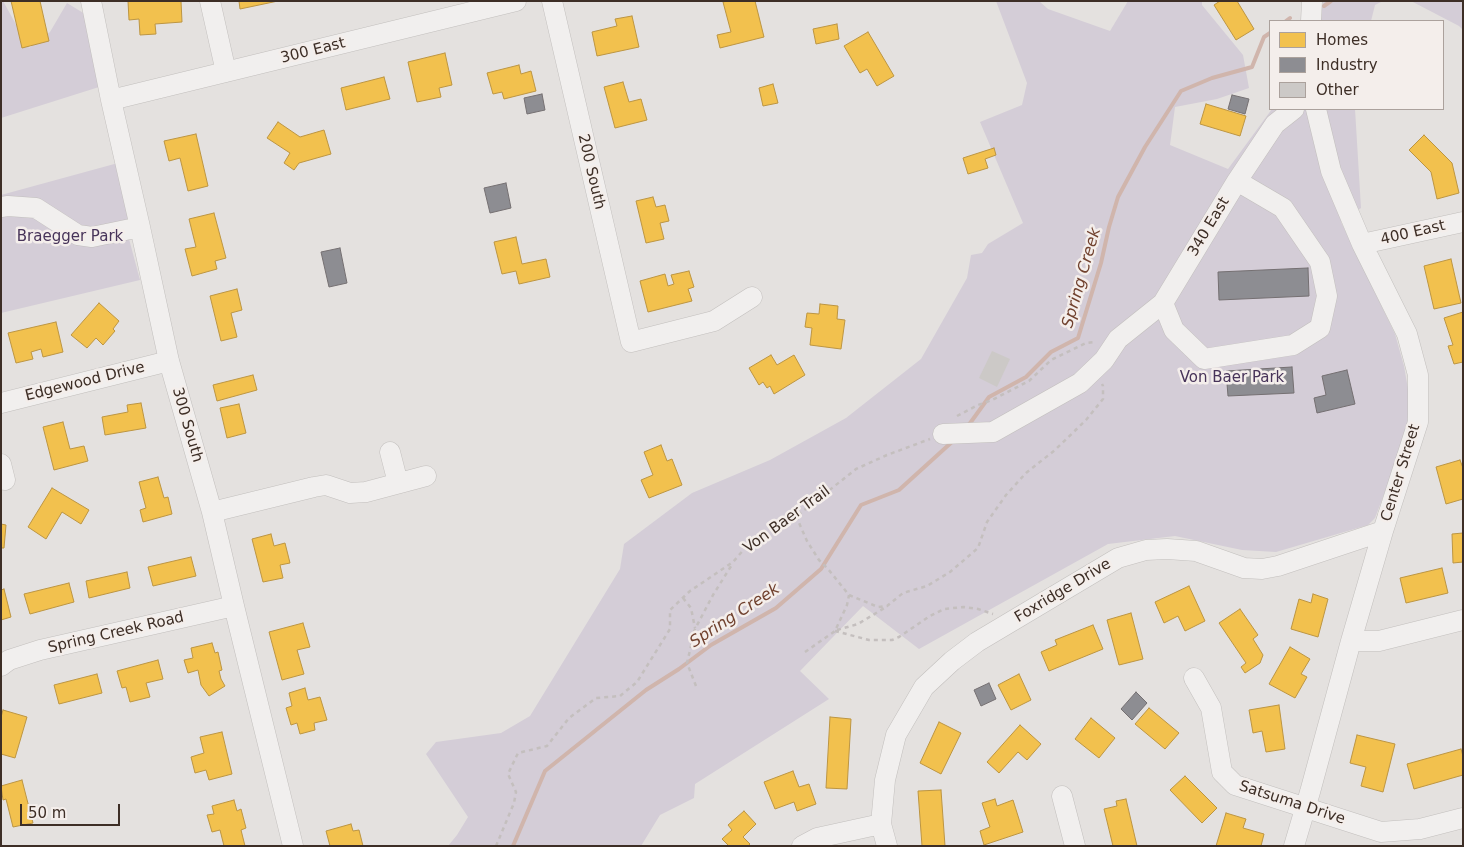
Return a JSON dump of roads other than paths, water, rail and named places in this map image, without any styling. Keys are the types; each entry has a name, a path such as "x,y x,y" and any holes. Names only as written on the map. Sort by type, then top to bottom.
{"street":[{"name":"300 South","path":"91,1 169,360 212,512 294,846"},
{"path":"210,1 226,72"},
{"name":"300 East","path":"111,100 516,1"},
{"name":"200 South","path":"552,1 630,342 714,321 752,297"},
{"path":"1311,20 1312,1"},
{"name":"340 East","path":"943,434 993,432 1086,378 1104,360 1118,339 1163,303 1237,181 1275,124 1293,110"},
{"name":"Center Street","path":"1294,846 1383,531 1418,422 1418,374 1407,334 1362,244 1331,172 1316,110"},
{"path":"1163,303 1174,330 1204,359 1293,345 1320,328 1327,296 1320,262 1283,208 1237,181"},
{"path":"1,208 8,206 36,208 78,235 92,237 140,227"},
{"name":"400 East","path":"1362,244 1463,222"},
{"name":"Edgewood Drive","path":"1,403 169,360"},
{"path":"390,452 398,483"},
{"path":"212,512 314,487 326,485 350,493 366,492 426,476"},
{"name":"Foxridge Drive","path":"887,846 881,824 885,780 896,735 924,687 952,660 977,642 1118,558 1146,550 1196,551 1244,568 1262,569 1278,566 1383,531"},
{"name":"Spring Creek Road","path":"1,666 9,660 40,650 234,606"},
{"path":"1351,641 1379,641 1463,620"},
{"name":"Satsuma Drive","path":"1194,678 1211,708 1222,772 1234,785 1381,832 1420,830 1463,818"},
{"path":"1062,796 1075,846"},
{"path":"802,846 817,838 881,824"}],"waterway":[{"name":"Spring Creek","path":"1324,6 1331,1"},
{"name":"Spring Creek","path":"968,426 989,397 1026,377 1051,352 1078,338 1101,263 1118,197 1145,147 1181,91 1212,78 1252,67 1264,37 1269,34"},
{"name":"Spring Creek","path":"513,846 545,771 646,690 679,669 711,645 776,608 821,569 861,505 899,490 953,441"}],"park label":[{"name":"Braegger Park","path":"70,237"},
{"name":"Von Baer Park","path":"1232,378"}]}
